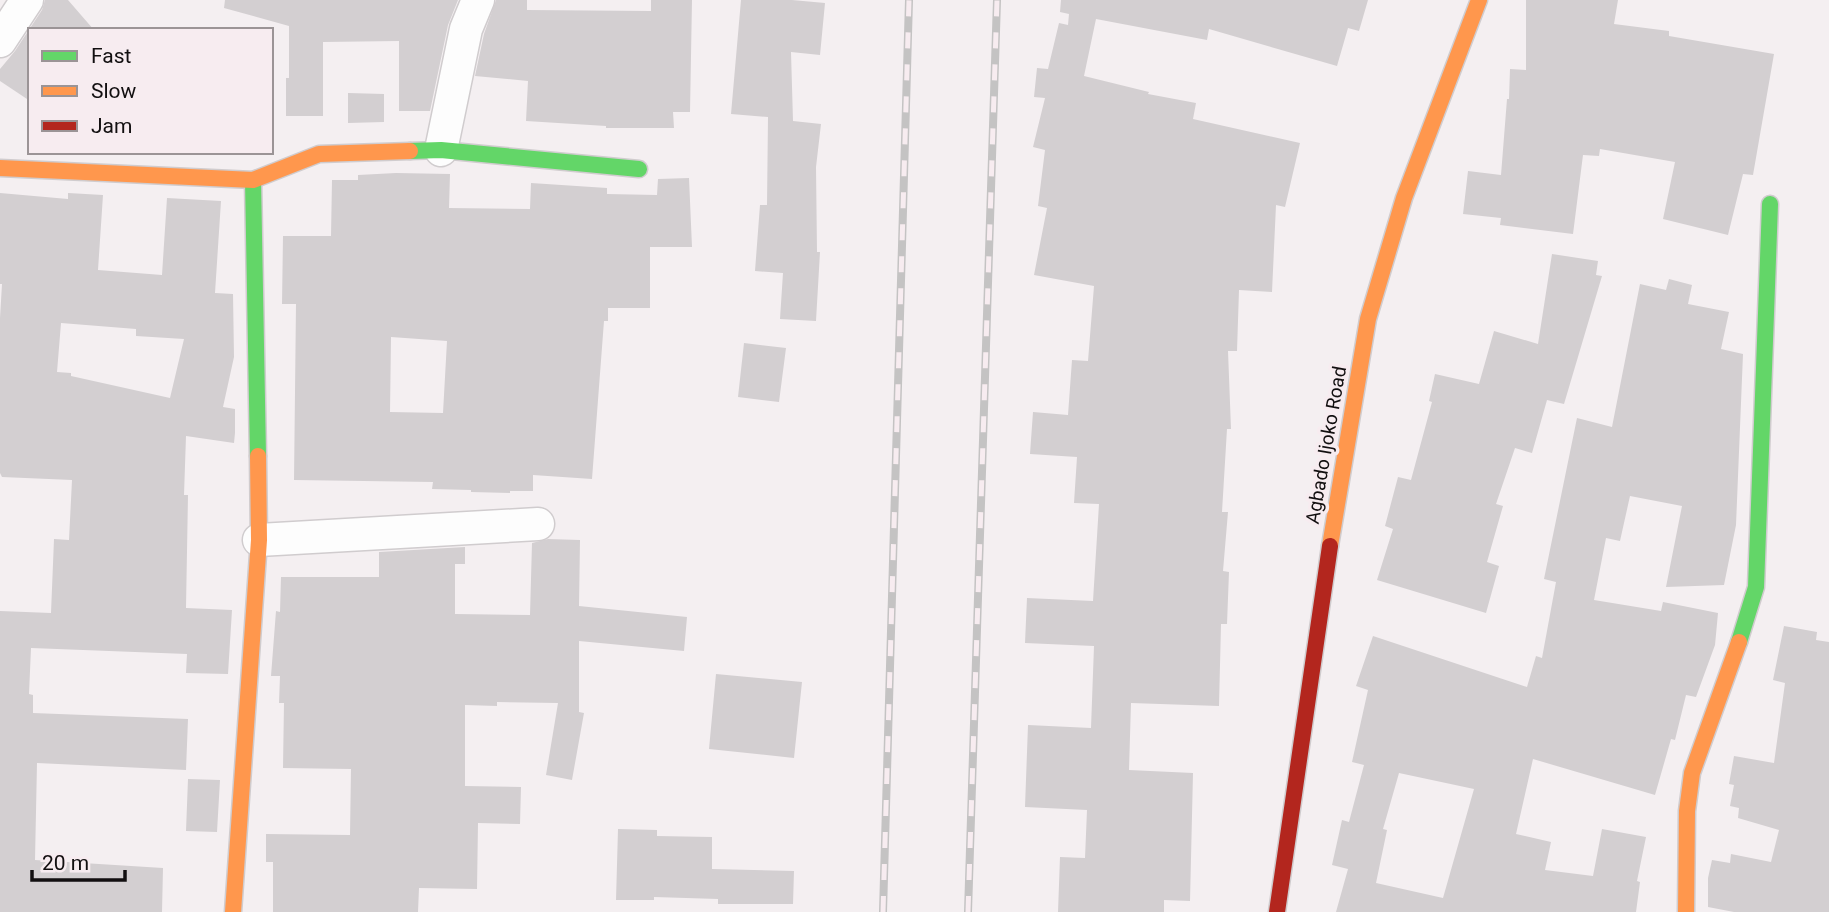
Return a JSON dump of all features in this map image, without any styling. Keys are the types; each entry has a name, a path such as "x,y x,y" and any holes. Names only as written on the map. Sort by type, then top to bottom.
{"street":[{"path":"0,41 27,0"},
{"path":"441,150 466,29 478,0"},
{"name":"Agbado Ijoko Road","path":"1278,912 1318,615 1368,319 1404,198 1479,0"},
{"path":"0,168 253,180 319,154 441,150 639,169"},
{"path":"233,912 259,540 253,180"},
{"path":"1686,912 1687,811 1692,773 1747,621 1756,587 1770,204"},
{"path":"259,540 538,524"}],"building":[{"path":"45,0 68,0 92,28 30,28"},
{"path":"225,0 458,0 448,25 430,111 399,111 399,41 323,42 323,116 286,116 289,26 224,8"},
{"path":"496,0 527,0 527,10 651,11 651,0 692,0 690,112 673,112 674,128 606,128 526,121 528,81 475,76 484,34"},
{"path":"741,0 825,3 820,55 791,52 793,121 821,124 816,167 817,252 820,252 816,321 780,319 783,273 755,271 760,205 767,205 768,117 731,114"},
{"path":"1061,0 1368,0 1359,31 1348,28 1337,66 1209,29 1207,40 1096,19 1084,76 1149,92 1148,94 1196,103 1193,119 1300,143 1285,207 1276,205 1272,292 1239,290 1237,351 1228,351 1231,429 1227,429 1222,512 1228,512 1223,571 1229,572 1227,624 1221,624 1219,706 1131,703 1129,770 1193,773 1190,901 1164,900 1164,912 1058,912 1060,857 1085,858 1087,810 1025,807 1028,725 1091,728 1094,646 1025,643 1027,598 1093,601 1099,504 1074,503 1077,457 1030,454 1033,412 1068,415 1072,360 1088,361 1094,286 1034,275 1047,208 1038,206 1045,150 1033,147 1045,98 1034,97 1037,68 1048,69 1059,23 1068,25 1069,14 1060,12"},
{"path":"1526,0 1618,0 1614,24 1669,31 1669,36 1774,54 1753,175 1743,174 1728,235 1663,219 1675,162 1600,149 1599,156 1583,155 1573,234 1500,225 1501,218 1463,214 1468,171 1501,175 1510,69 1526,70"},
{"path":"28,31 28,100 0,81 0,69"},
{"path":"348,93 384,94 384,122 348,123"},
{"path":"450,174 449,208 530,209 531,183 607,188 607,194 657,195 658,179 689,178 692,247 650,247 650,308 608,308 608,321 604,321 592,479 533,475 533,491 510,493 432,489 433,482 294,480 296,304 282,304 283,236 331,236 332,180 358,180 358,175","holes":["391,337 447,341 443,413 390,412"]},
{"path":"0,193 68,199 68,193 103,195 98,270 162,275 167,198 221,201 215,293 233,294 234,357 223,407 235,409 234,443 186,436 184,495 188,495 186,608 232,610 228,674 186,673 187,654 31,648 29,694 33,695 33,713 188,719 186,770 37,763 35,860 163,868 162,912 0,912 0,611 51,613 54,539 69,540 72,480 2,477 0,473","holes":["61,323 136,329 136,336 184,339 170,398 71,376 71,373 57,372"]},
{"path":"1552,254 1598,261 1596,275 1602,276 1564,404 1547,400 1532,453 1515,448 1496,504 1503,506 1487,562 1499,566 1486,613 1377,580 1393,529 1385,526 1398,477 1411,480 1432,402 1429,401 1435,374 1479,384 1494,331 1538,344"},
{"path":"1669,279 1692,285 1688,304 1729,312 1721,349 1743,354 1736,525 1724,585 1666,587 1682,506 1630,496 1620,541 1606,538 1594,600 1661,611 1663,602 1718,613 1715,645 1696,697 1686,695 1675,740 1671,739 1655,795 1533,759 1516,834 1551,842 1545,870 1593,876 1602,829 1646,837 1637,881 1640,882 1636,912 1336,912 1348,869 1332,865 1342,820 1349,822 1364,765 1352,762 1368,690 1356,686 1373,636 1527,687 1536,656 1542,658 1556,582 1544,579 1577,418 1612,427 1640,284 1666,290","holes":["1399,773 1474,789 1443,898 1376,883 1387,830 1383,829"]},
{"path":"744,343 786,348 779,402 738,397"},
{"path":"548,539 580,540 579,606 687,617 684,651 579,641 579,712 584,713 572,780 546,775 558,703 497,702 497,706 465,705 465,786 521,787 520,824 478,823 477,889 419,888 418,912 273,912 273,862 266,862 266,834 350,835 351,769 283,768 284,703 279,703 280,676 271,676 276,611 280,612 281,577 379,577 379,552 465,547 465,564 455,564 455,614 530,615 532,543"},
{"path":"1784,626 1817,632 1816,640 1829,642 1829,912 1734,912 1708,907 1708,878 1712,860 1730,863 1731,854 1771,862 1779,830 1738,818 1739,808 1730,806 1734,785 1729,784 1734,756 1774,763 1785,683 1773,680"},
{"path":"716,674 802,682 794,758 709,749"},
{"path":"188,779 220,780 217,832 186,831"},
{"path":"618,829 657,830 657,836 712,837 712,869 794,871 793,904 718,904 718,899 654,897 654,900 616,900"}],"railway":[{"path":"883,912 909,0"},
{"path":"968,912 997,0"}],"traffic: fast":[{"path":"410,151 441,150 639,169"},
{"path":"253,180 258,456"},
{"path":"1739,642 1756,587 1770,204"}],"traffic: slow":[{"path":"1330,546 1368,319 1404,198 1479,0"},
{"path":"0,168 253,180 319,154 410,151"},
{"path":"233,912 259,540 258,456"},
{"path":"1686,912 1687,811 1692,773 1739,642"}],"traffic: jam":[{"path":"1277,912 1330,546"}]}
